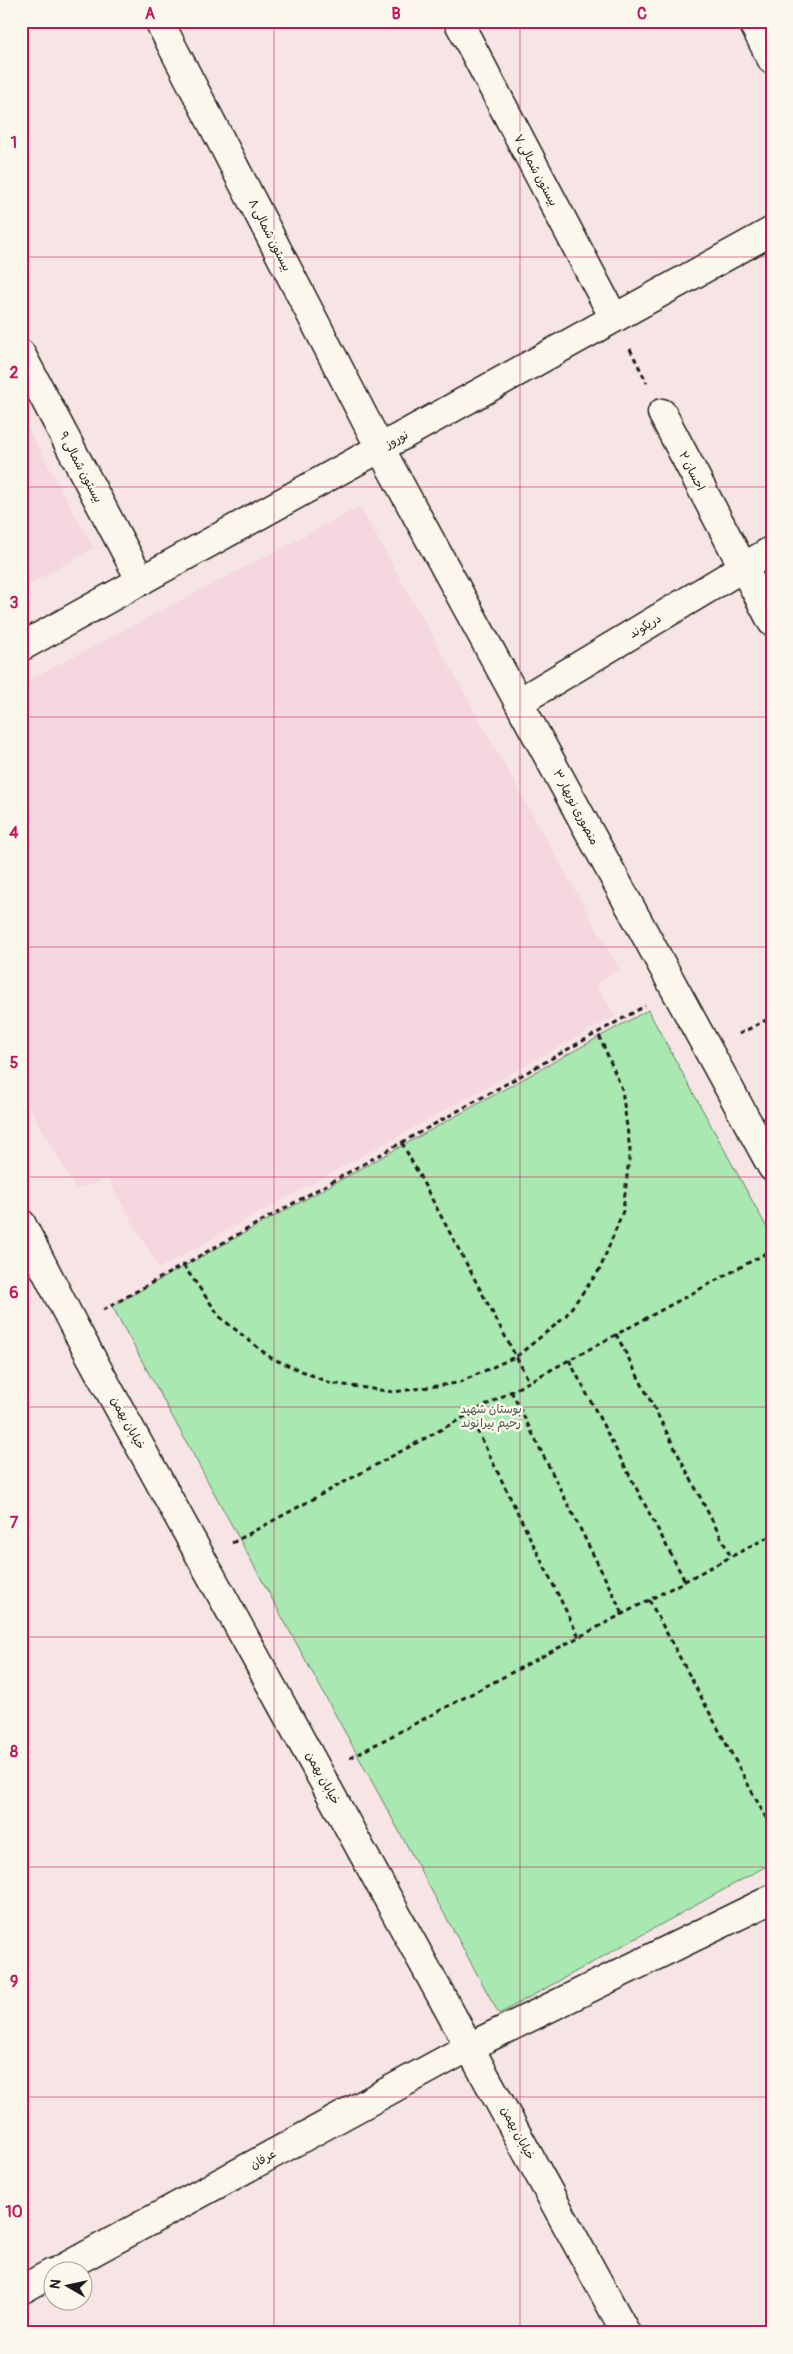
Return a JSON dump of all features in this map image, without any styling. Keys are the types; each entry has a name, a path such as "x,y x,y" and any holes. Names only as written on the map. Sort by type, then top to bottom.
{"street":[{"name":"بیستون شمالی ۸","path":"159,21 380,448"},
{"name":"بیستون شمالی ۷","path":"458,21 614,318"},
{"path":"752,21 772,60"},
{"name":"نوروز","path":"21,647 772,231"},
{"name":"بیستون شمالی ۹","path":"21,354 141,581"},
{"name":"احسان ۲","path":"662,413 772,622"},
{"name":"منصوری نوبهار ۳","path":"380,448 772,1167"},
{"name":"دریکوند","path":"519,702 772,550"},
{"name":"خیابان بهمن","path":"21,1223 74,1326 471,2046 626,2333"},
{"name":"عرفان","path":"72,2262 471,2046 772,1899"},
{"name":"عرفان","path":"21,2290 42,2279"}],"path":[{"path":"614,318 662,413"},
{"path":"74,1326 675,990"},
{"path":"183,1265 221,1318 271,1358 330,1383 394,1392 458,1382 517,1356 564,1318 595,1276 623,1212 630,1150 622,1089 598,1033"},
{"path":"402,1143 529,1381"},
{"path":"202,1558 772,1250"},
{"path":"616,1334 731,1557"},
{"path":"569,1360 685,1581"},
{"path":"511,1391 623,1614"},
{"path":"469,1414 578,1637"},
{"path":"321,1774 772,1535"},
{"path":"649,1600 772,1829"}],"shaded area":[{"path":"21,416 93,548 21,589"},
{"path":"360,507 619,969 596,984 615,1016 159,1268 108,1179 76,1189 21,1092 21,684"}],"green space":[{"name":"بوستان شهید رحیم بیرانوند","path":"648,1010 772,1237 772,1863 499,2014 112,1306"}]}
